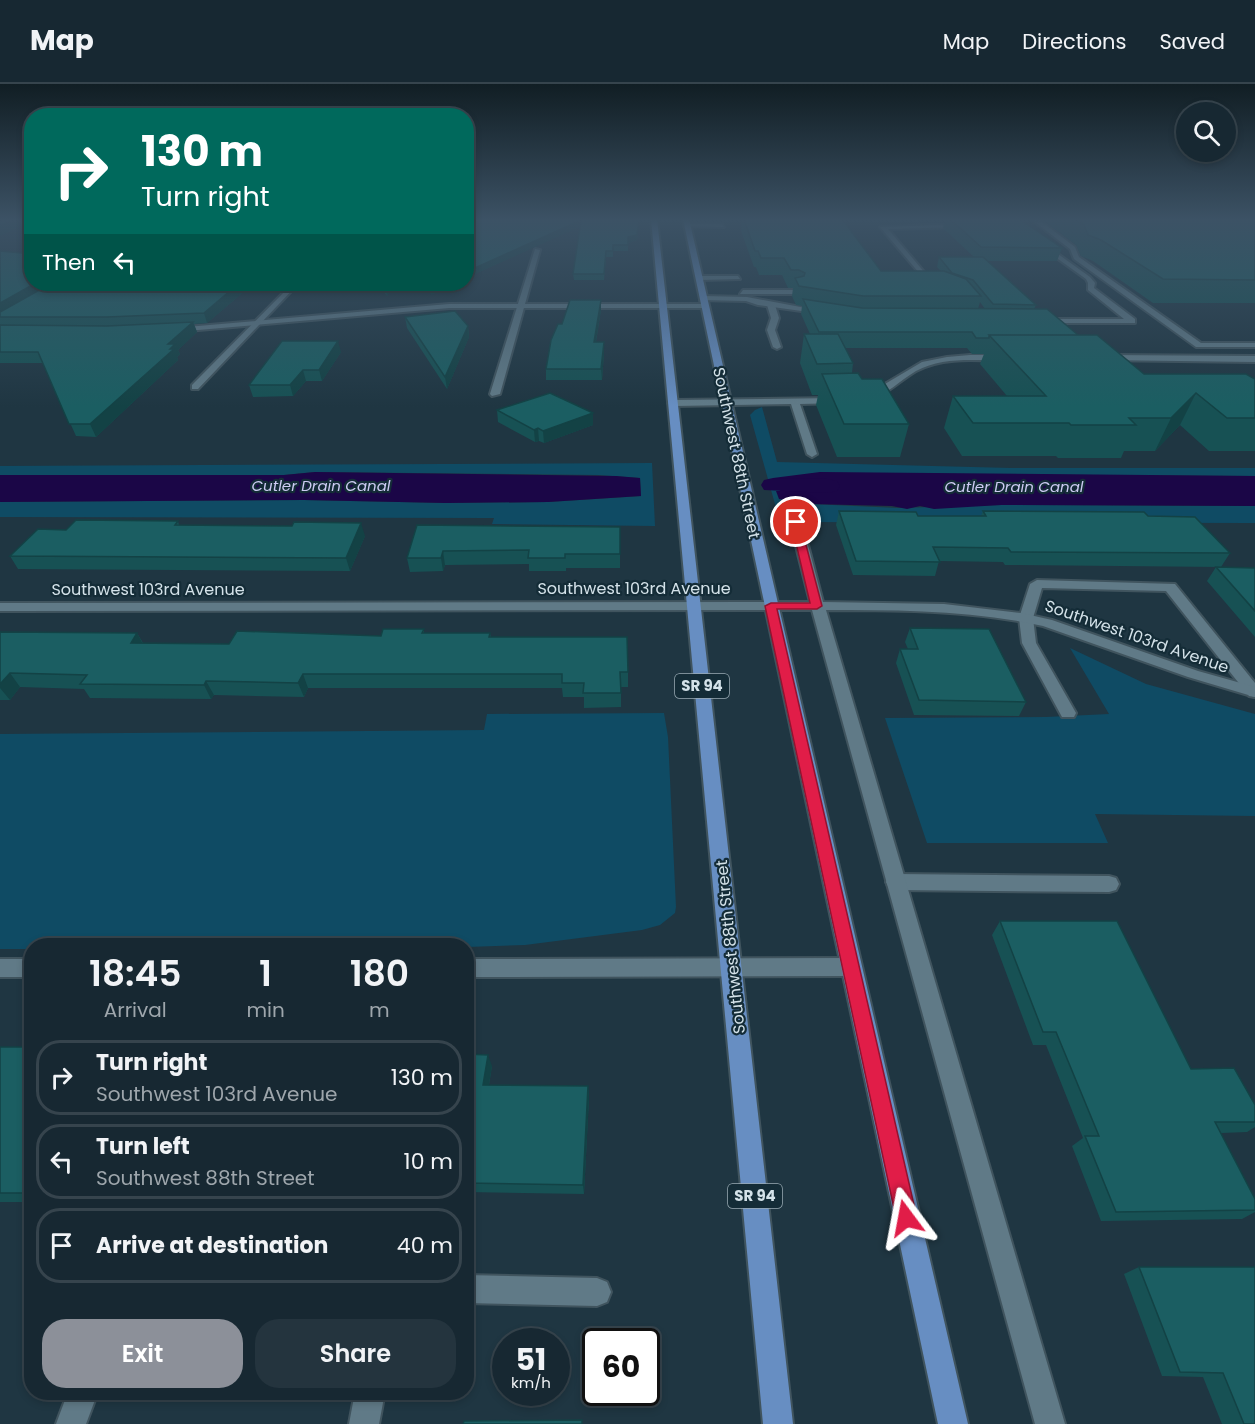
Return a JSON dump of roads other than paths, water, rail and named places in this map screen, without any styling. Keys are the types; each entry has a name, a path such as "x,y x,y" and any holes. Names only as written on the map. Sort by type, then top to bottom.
{"main road":[{"name":"Southwest 88th Street","path":"661,282 778,1424"},
{"name":"Southwest 88th Street","path":"700,282 953,1424"}],"street":[{"path":"495,394 528,282"},
{"path":"933,282 943,285"},
{"path":"1033,321 1132,321 1090,289 1091,282"},
{"path":"1109,282 1199,345 1255,345"},
{"path":"195,387 288,291"},
{"path":"736,292 796,292"},
{"path":"754,292 758,303"},
{"path":"514,296 523,300 536,296"},
{"path":"651,296 663,301"},
{"path":"414,300 466,297"},
{"path":"165,330 523,300 704,302 746,306 758,303 837,314"},
{"path":"771,305 775,318 771,330 777,347"},
{"path":"198,319 348,306"},
{"path":"859,399 885,392 919,366 960,359 1017,358"},
{"path":"1095,358 1255,359"},
{"path":"673,403 847,401"},
{"path":"795,402 812,454"},
{"path":"796,522 817,606 1050,1424"},
{"path":"1068,713 1029,643 1026,618 1037,584 1170,588 1255,692"},
{"name":"Southwest 103rd Avenue","path":"0,607 922,607 1026,618 1080,633 1193,674 1255,692"},
{"path":"896,882 1109,884"},
{"path":"474,968 850,967"},
{"path":"0,968 24,968"},
{"path":"474,1289 597,1292"},
{"path":"70,1424 80,1400"},
{"path":"364,1424 368,1400"}],"water":[{"path":"315,472 616,476 640,478 641,496 548,502 446,503 304,500 0,502 0,475 284,475"},
{"path":"820,472 1255,476 1255,506 1001,505 934,509 920,506 907,509 892,506 811,504 779,499 776,491 780,491 779,485 774,485 773,478"}],"waterway":[{"name":"Cutler Drain Canal","path":"773,485 828,486"}]}
